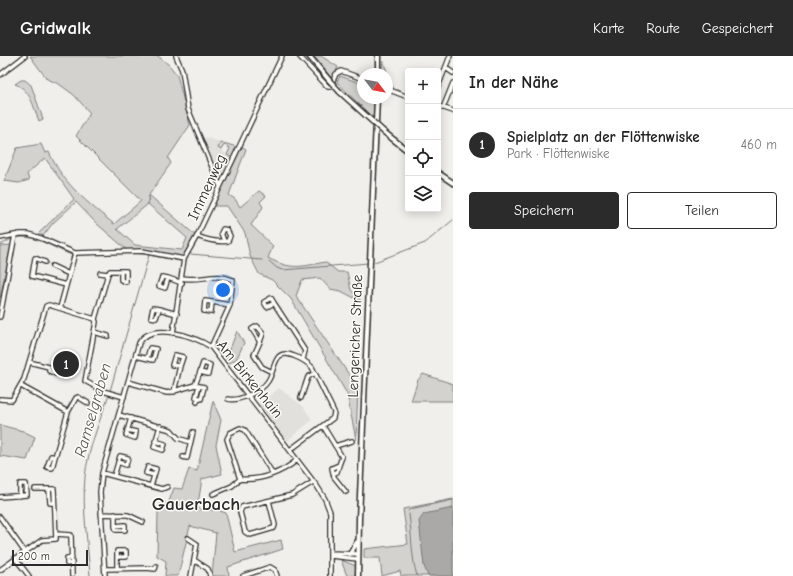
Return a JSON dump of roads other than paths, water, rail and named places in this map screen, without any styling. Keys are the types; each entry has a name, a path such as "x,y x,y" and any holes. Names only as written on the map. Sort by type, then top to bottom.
{"main road":[{"path":"309,56 340,92 384,132 405,149"},
{"path":"378,56 378,68"},
{"name":"Lengericher Straße","path":"358,576 358,538 377,104"},
{"path":"441,175 453,183"},
{"path":"350,554 358,538"}],"street":[{"path":"0,75 25,56"},
{"path":"176,56 182,70 188,109 220,186"},
{"name":"Immenweg","path":"173,333 184,259 197,236 282,56"},
{"path":"299,56 328,87 330,87 336,74 341,71 357,77"},
{"path":"441,80 450,56"},
{"path":"446,68 453,73"},
{"path":"453,83 443,108 453,111"},
{"path":"393,91 405,96"},
{"path":"448,94 453,96"},
{"path":"0,238 29,234 75,255 142,251 184,259"},
{"path":"0,317 15,236"},
{"path":"197,236 207,240 224,242"},
{"path":"60,308 75,255"},
{"path":"45,262 35,258 32,276 66,285"},
{"path":"52,266 69,274"},
{"path":"121,271 110,271 108,274 94,319 94,332 85,381 109,393 124,397"},
{"path":"100,273 108,274"},
{"path":"168,278 195,280 204,277 233,280 230,305 211,347"},
{"path":"212,302 230,305"},
{"path":"274,303 305,351 303,359"},
{"path":"0,399 12,400 20,386 29,362 44,309 49,305 94,319"},
{"path":"159,309 177,314"},
{"name":"Am Birkenhain","path":"105,576 100,492 102,473 141,340 149,332 160,331 173,333 204,343 211,347 249,395 313,482 328,505 331,528 330,576"},
{"path":"94,332 108,336"},
{"path":"260,342 254,355 262,368 272,372"},
{"path":"228,399 234,401 249,395 268,381 277,359 281,354 288,354 303,359 312,367 334,412 333,418 290,450"},
{"path":"136,356 147,358"},
{"path":"29,362 49,367"},
{"path":"174,392 180,366"},
{"path":"197,385 200,372"},
{"path":"301,398 308,377 315,374"},
{"path":"128,382 167,393 197,385 204,387 201,399 198,400"},
{"path":"20,386 68,412"},
{"path":"55,457 68,412 76,398 78,397 88,403"},
{"path":"119,415 171,430 178,438 190,442"},
{"path":"127,430 131,418"},
{"path":"156,441 160,426"},
{"path":"323,426 342,457 340,465 332,468 334,477 346,492"},
{"path":"240,479 227,439 230,433 240,428 245,430 273,474"},
{"path":"183,457 187,458 193,432"},
{"path":"335,446 352,441"},
{"path":"213,494 232,486 240,479 252,480 273,474 297,460"},
{"path":"114,476 118,462"},
{"path":"102,473 162,490 167,487"},
{"path":"151,486 154,475"},
{"path":"269,501 275,525 274,528 250,535 245,532 240,512 242,507 292,495 313,482"},
{"path":"0,570 24,551 42,540 56,539 54,489 36,489"},
{"path":"0,497 20,496"},
{"path":"101,514 128,515 143,522"},
{"path":"115,514 115,526"},
{"path":"0,517 24,551"},
{"path":"56,534 71,535 72,576"},
{"path":"188,538 197,544 191,576"},
{"path":"331,555 350,554 358,556"},
{"path":"331,555 358,556"},
{"path":"117,557 117,569"},
{"path":"15,558 29,576"},
{"path":"194,560 208,570 210,576"},
{"path":"105,569 155,569 156,566"},
{"path":"243,576 270,567 275,570 277,576"}],"waterway":[{"path":"372,263 425,243 453,220"},
{"path":"15,238 30,238 44,242 72,255"},
{"path":"0,245 12,239"},
{"path":"129,253 180,261"},
{"path":"75,255 114,254"},
{"path":"190,254 262,260"},
{"name":"Ramselgraben","path":"110,391 149,255"},
{"path":"269,261 277,268 282,270 369,263"},
{"name":"Ramselgraben","path":"90,576 85,514 85,477 98,425 109,394"},
{"path":"408,511 410,509 453,500"},
{"path":"409,514 417,576"}],"place":[{"name":"Spielplatz an der Flöttenwiske","path":"66,364"}],"district":[{"name":"Gauerbach","path":"196,503"}]}
